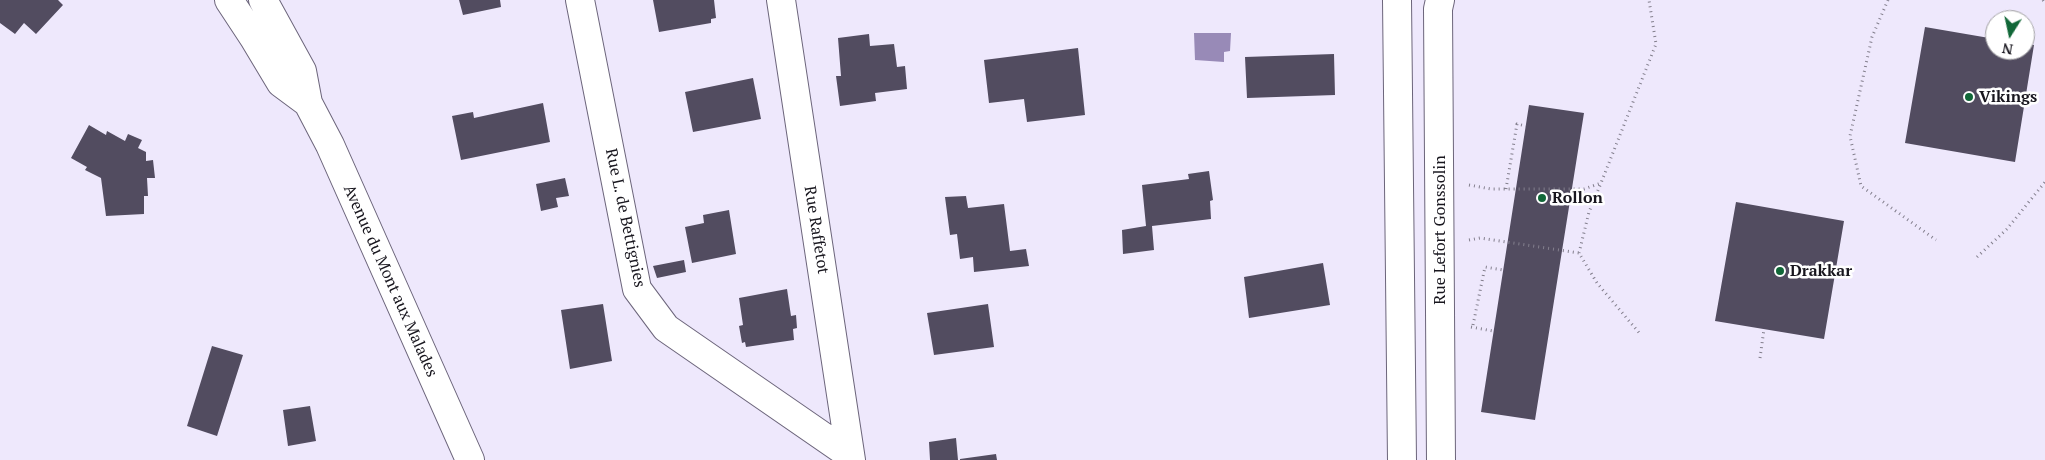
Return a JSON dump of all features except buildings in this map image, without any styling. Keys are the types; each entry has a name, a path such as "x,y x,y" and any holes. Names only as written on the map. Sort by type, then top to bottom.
{"street":[{"name":"Avenue du Mont aux Malades","path":"229,0 281,83 308,103"},
{"name":"Avenue du Mont aux Malades","path":"263,0 302,71 308,103 330,145 470,460"},
{"name":"Rue L. de Bettignies","path":"580,0 637,289 666,328 851,457"},
{"name":"Rue Raffetot","path":"781,0 851,457"},
{"path":"1397,0 1402,460"},
{"name":"Rue Lefort Gonssolin","path":"1440,0 1438,9 1441,460"}],"path":[{"path":"1641,335 1597,283 1580,253 1589,212 1656,44 1648,0"},
{"path":"1888,0 1872,37 1850,136 1861,186 1936,240"},
{"path":"2043,0 2045,4"},
{"path":"1506,189 1517,124 1526,126"},
{"path":"1440,180 1491,189 1584,189 1601,183"},
{"path":"1977,257 2007,229 2045,182"},
{"path":"1440,244 1480,238 1580,253"},
{"path":"1473,328 1485,267 1503,270"},
{"path":"1760,358 1764,329"}],"shaded area":[{"path":"1194,33 1231,33 1230,51 1224,52 1224,62 1195,60"}],"place":[{"name":"Vikings","path":"1969,97"},
{"name":"Rollon","path":"1542,198"},
{"name":"Drakkar","path":"1780,271"}]}
